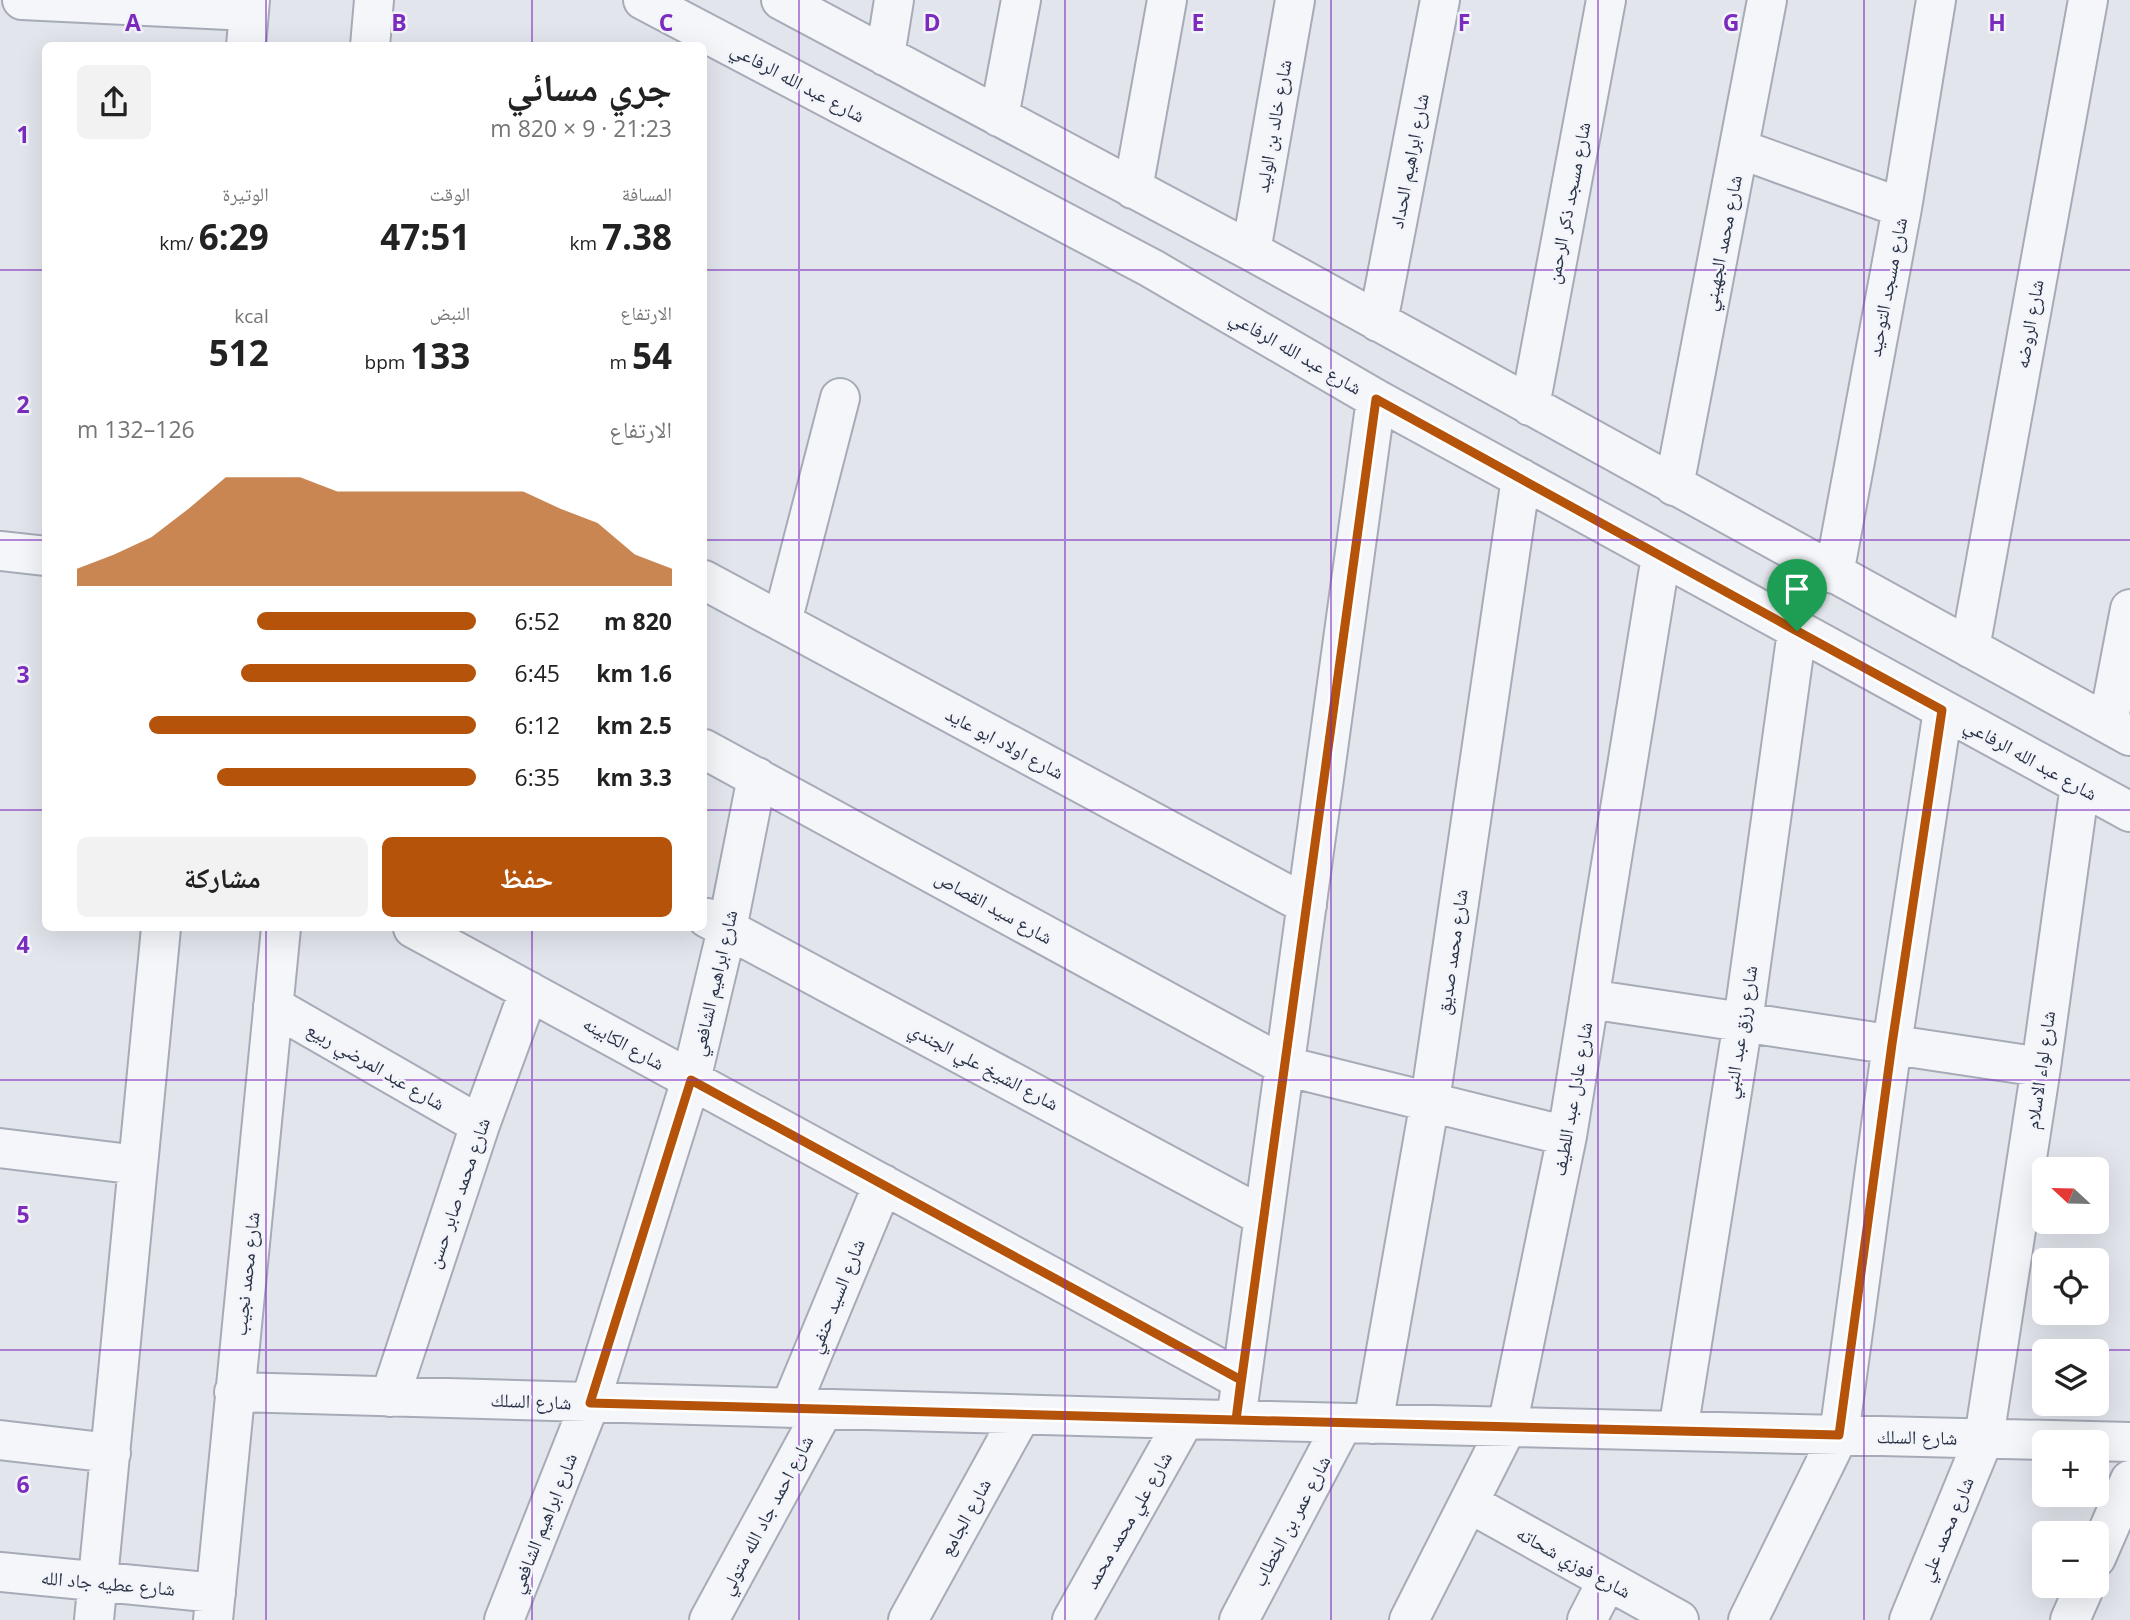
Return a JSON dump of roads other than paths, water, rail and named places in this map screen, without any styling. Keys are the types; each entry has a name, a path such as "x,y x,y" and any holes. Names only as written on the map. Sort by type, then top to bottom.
{"street":[{"path":"22,0 248,19"},
{"path":"369,42 374,0"},
{"name":"شارع عبد الله الرفاعي","path":"643,0 1151,268 1376,399 2130,812"},
{"path":"781,0 1251,251 2119,730 2130,609"},
{"path":"885,56 894,0"},
{"path":"999,117 1021,0"},
{"path":"1133,188 1167,0"},
{"name":"شارع خالد بن الوليد","path":"1251,251 1295,0"},
{"name":"شارع ابراهيم الحداد","path":"1378,322 1440,0"},
{"name":"شارع مسجد ذكر الرحمن","path":"1530,406 1606,0"},
{"name":"شارع محمد الجهيني","path":"1674,486 1767,0"},
{"name":"شارع مسجد التوحيد","path":"1833,574 1902,208 1936,0"},
{"name":"شارع الروضه","path":"1970,648 2088,0"},
{"path":"1740,149 1902,208"},
{"path":"782,622 840,398"},
{"path":"1236,1420 1376,399"},
{"name":"شارع محمد صديق","path":"1358,1423 1430,1101 1521,478"},
{"path":"0,551 42,556"},
{"name":"شارع عادل عبد اللطيف","path":"1409,1620 1507,1427 1567,1136 1661,556"},
{"name":"شارع اولاد ابو عايد","path":"707,582 1307,905"},
{"name":"شارع رزق عبد النبي","path":"1678,1431 1743,1022 1797,631"},
{"path":"1748,1620 1839,1435 1892,1044 1942,710"},
{"name":"شارع سيد القصاص","path":"707,751 1285,1066 1567,1136"},
{"name":"شارع ابراهيم الشافعي","path":"504,1620 590,1403 691,1080 715,922 757,778"},
{"name":"شارع لواء الاسلام","path":"1984,1438 2041,1067 2080,785"},
{"name":"شارع الشيخ علي الجندي","path":"715,922 1264,1217"},
{"path":"94,1620 161,931"},
{"name":"شارع محمد نجيب","path":"214,1606 281,931"},
{"name":"شارع الكابينه","path":"419,931 1241,1380"},
{"name":"شارع محمد صابر حسن","path":"390,1397 480,1125 529,991"},
{"path":"1589,999 2041,1067"},
{"name":"شارع عبد المرضي ربيع","path":"273,1006 480,1125"},
{"path":"0,1147 138,1165"},
{"name":"شارع السيد حنفي","path":"807,1409 883,1184"},
{"name":"شارع السلك","path":"234,1392 1021,1415 2130,1442"},
{"name":"شارع احمد جاد الله متولي","path":"709,1620 807,1409"},
{"name":"شارع الجامع","path":"908,1620 1021,1415"},
{"name":"شارع علي محمد محمد","path":"1072,1620 1185,1419"},
{"name":"شارع عمر بن الخطاب","path":"1240,1620 1358,1423"},
{"name":"شارع محمد علي","path":"1909,1620 1984,1438"},
{"path":"0,1440 111,1453"},
{"path":"2109,1528 2130,1479"},
{"name":"شارع فوزي شحاته","path":"1469,1503 1679,1620"},
{"name":"شارع عطيه جاد الله","path":"0,1573 97,1582 214,1606"},
{"path":"1587,1620 1607,1581"},
{"path":"2070,1620 2080,1598"}]}
